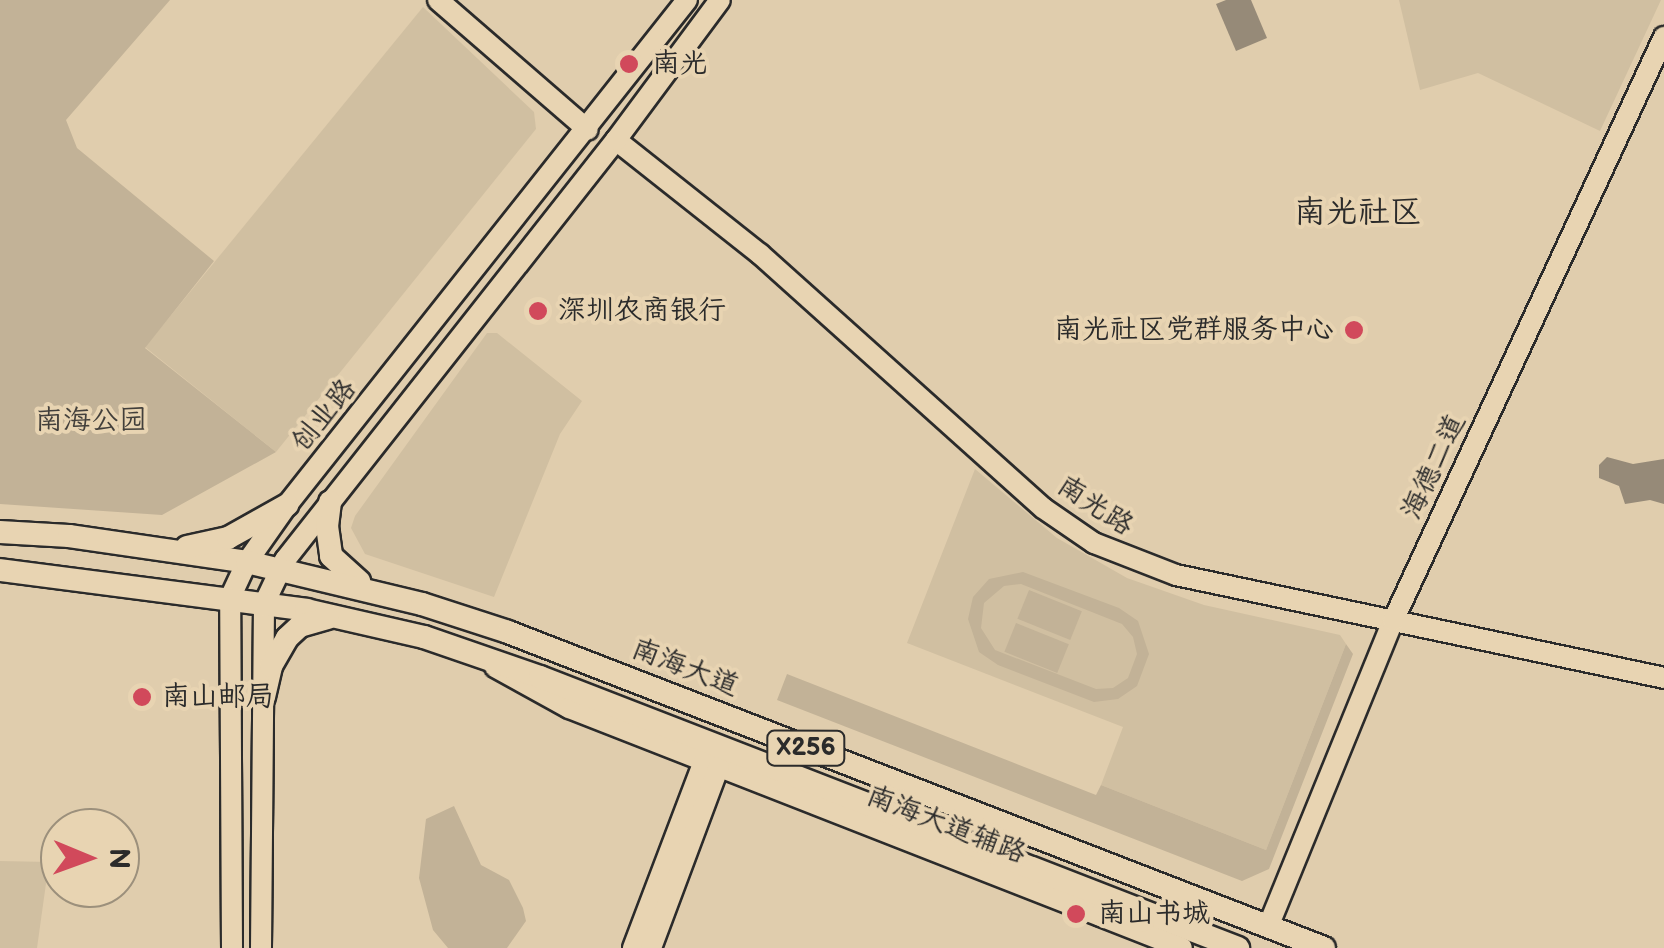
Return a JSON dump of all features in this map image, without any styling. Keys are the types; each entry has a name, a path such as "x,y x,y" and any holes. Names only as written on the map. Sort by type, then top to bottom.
{"main road":[{"path":"438,0 588,130"},
{"name":"创业路","path":"232,948 230,598 247,562 287,505 588,130 687,0"},
{"name":"创业路","path":"261,948 264,604 282,569 330,502 616,140 720,0"},
{"name":"海德二道","path":"1268,927 1392,621 1664,37"},
{"name":"南光路","path":"616,140 760,254 1043,508 1094,544 1176,575 1664,678"},
{"path":"330,502 327,542 332,556 341,570 380,592"},
{"path":"164,549 228,538 287,505"},
{"name":"南海大道","path":"0,532 247,562 380,592 508,632 1324,948"},
{"name":"X256","path":"0,570 342,616 473,652 1181,937 1238,948"},
{"path":"264,697 271,666 287,638 318,619 342,616"},
{"name":"南海大道辅路","path":"473,652 555,702 1101,916"},
{"path":"633,948 712,764"},
{"path":"650,948 712,764"},
{"path":"1101,916 1181,937"}],"shaded area":[{"path":"1251,0 1267,38 1236,51 1216,4"},
{"path":"1399,0 1661,0 1600,131 1478,73 1420,90"},
{"path":"423,7 534,112 536,129 276,452 145,347"},
{"path":"487,333 497,333 582,401 560,434 494,597 365,554 351,528 355,516"},
{"path":"1607,457 1633,464 1664,459 1664,504 1650,500 1625,504 1619,486 1599,478 1599,465"},
{"path":"975,469 1057,538 1127,578 1204,605 1340,635 1346,644 1266,850 1101,785 1123,727 907,643"},
{"path":"0,861 40,862 43,908 37,948 0,948"}],"green space":[{"name":"南海公园","path":"0,0 170,0 66,120 77,148 214,261 145,348 276,452 162,515 0,504"},
{"path":"1023,572 1119,608 1138,621 1149,654 1137,686 1118,699 1094,702 998,665 979,652 968,619 973,597 989,579","holes":["1021,584 1122,624 1133,637 1137,654 1128,678 1113,688 1096,689 995,650 981,628 984,603 1004,586"]},
{"path":"1029,590 1082,611 1070,640 1017,619"},
{"path":"1016,623 1069,644 1057,673 1004,652"},
{"path":"1346,644 1353,654 1269,869 1242,881 777,700 787,674 1096,795 1101,785 1266,850"},
{"path":"454,806 481,865 509,880 523,908 526,921 507,948 448,948 433,930 419,878 426,819"}],"place":[{"name":"南光","path":"629,64"},
{"name":"深圳农商银行","path":"538,311"},
{"name":"南光社区党群服务中心","path":"1354,330"},
{"name":"南山邮局","path":"142,697"},
{"name":"南山书城","path":"1076,914"}],"district":[{"name":"南光社区","path":"1358,213"}]}
